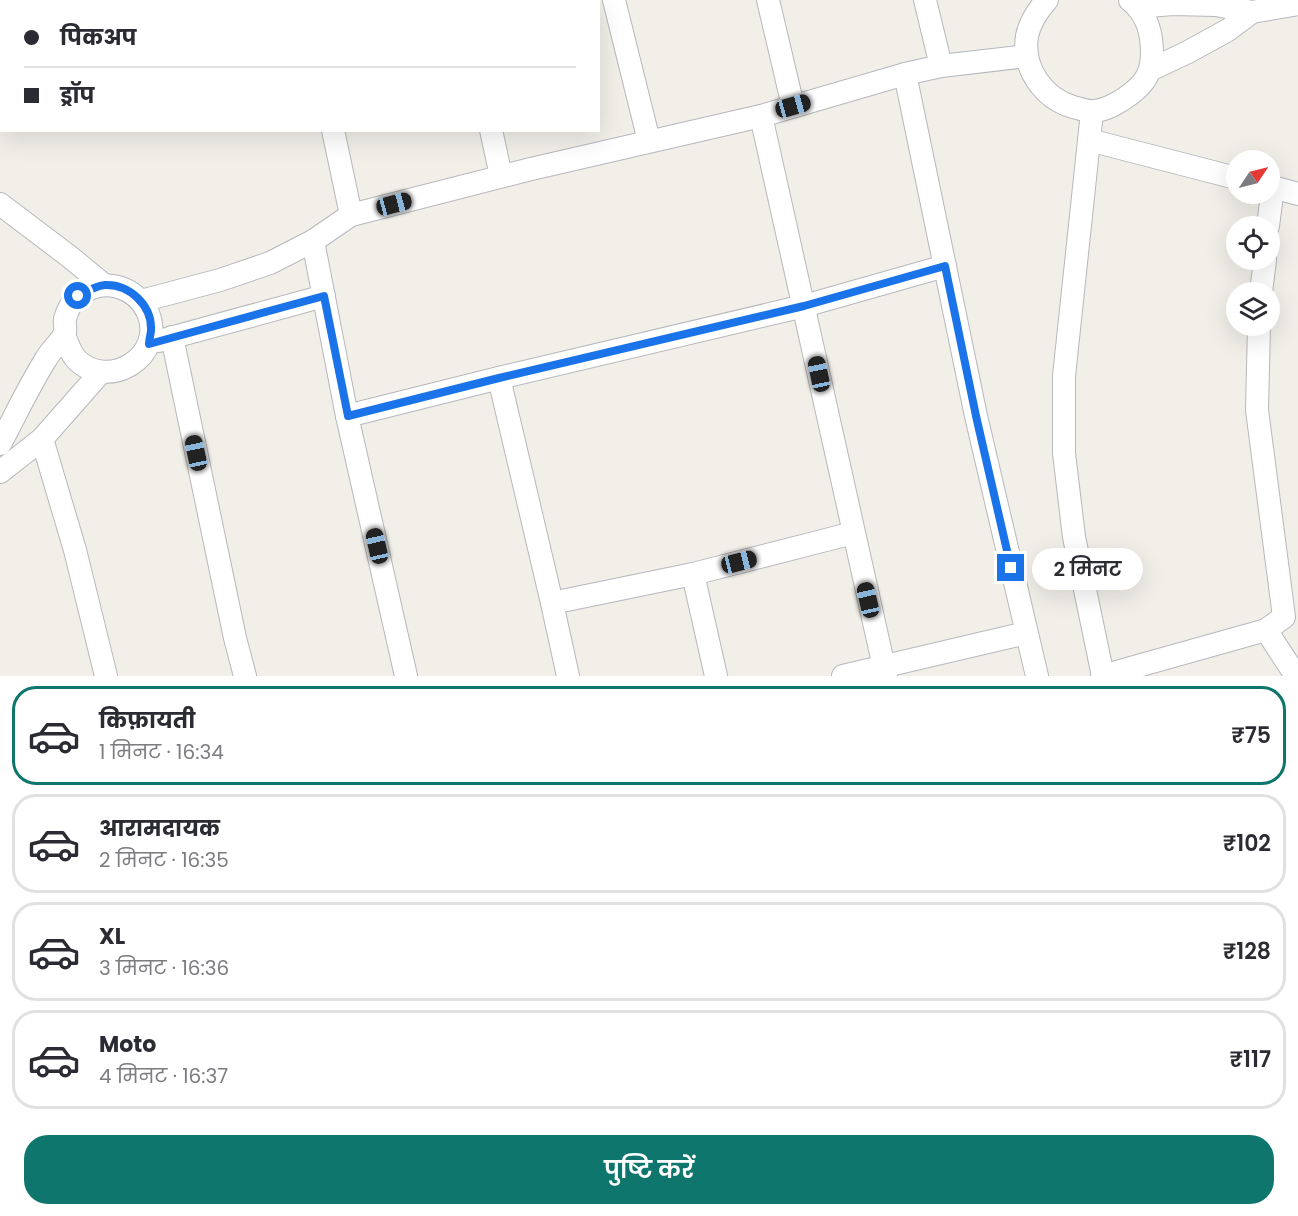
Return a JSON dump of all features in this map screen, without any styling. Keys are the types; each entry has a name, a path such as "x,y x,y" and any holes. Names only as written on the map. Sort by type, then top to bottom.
{"street":[{"path":"768,0 793,106"},
{"path":"925,0 941,66"},
{"path":"1047,0 1034,16 1027,36 1027,56 1033,75 1045,92 1062,104 1092,112 1120,102 1144,81 1150,70 1152,38 1147,21 1134,3"},
{"path":"1134,3 1216,5 1252,12 1298,4"},
{"path":"1150,70 1228,30 1252,12"},
{"path":"610,13 649,141"},
{"path":"141,301 230,277 270,263 313,241 351,215 501,176 761,116 905,74 941,66 1027,56"},
{"path":"905,74 976,416 1036,676"},
{"path":"1092,112 1064,376 1064,453 1074,537 1102,676 1283,618"},
{"path":"761,116 885,671"},
{"path":"333,132 351,215"},
{"path":"491,132 501,176"},
{"path":"1089,140 1226,175"},
{"path":"1280,189 1298,194"},
{"path":"0,204 70,256 104,285"},
{"path":"313,241 348,416 406,676"},
{"path":"348,416 804,306 945,266"},
{"path":"104,285 117,286 130,291 141,301 149,314 151,329 149,344 141,357 130,366 116,371 101,372 76,359 64,334 65,320 78,296 104,285"},
{"path":"149,344 324,296"},
{"path":"0,444 46,358 64,334"},
{"path":"1259,336 1257,410 1283,618 1296,676"},
{"path":"172,337 245,676"},
{"path":"0,472 42,439 101,372"},
{"path":"499,378 568,676"},
{"path":"42,439 75,550 106,676"},
{"path":"552,603 693,574 853,533"},
{"path":"693,574 716,676"},
{"path":"843,676 885,671 1026,633"}],"route":[{"path":"78,296 104,285 117,286 130,291 141,301 149,314 151,329 149,344 324,296 348,416 804,306 945,266 1011,568"}]}
